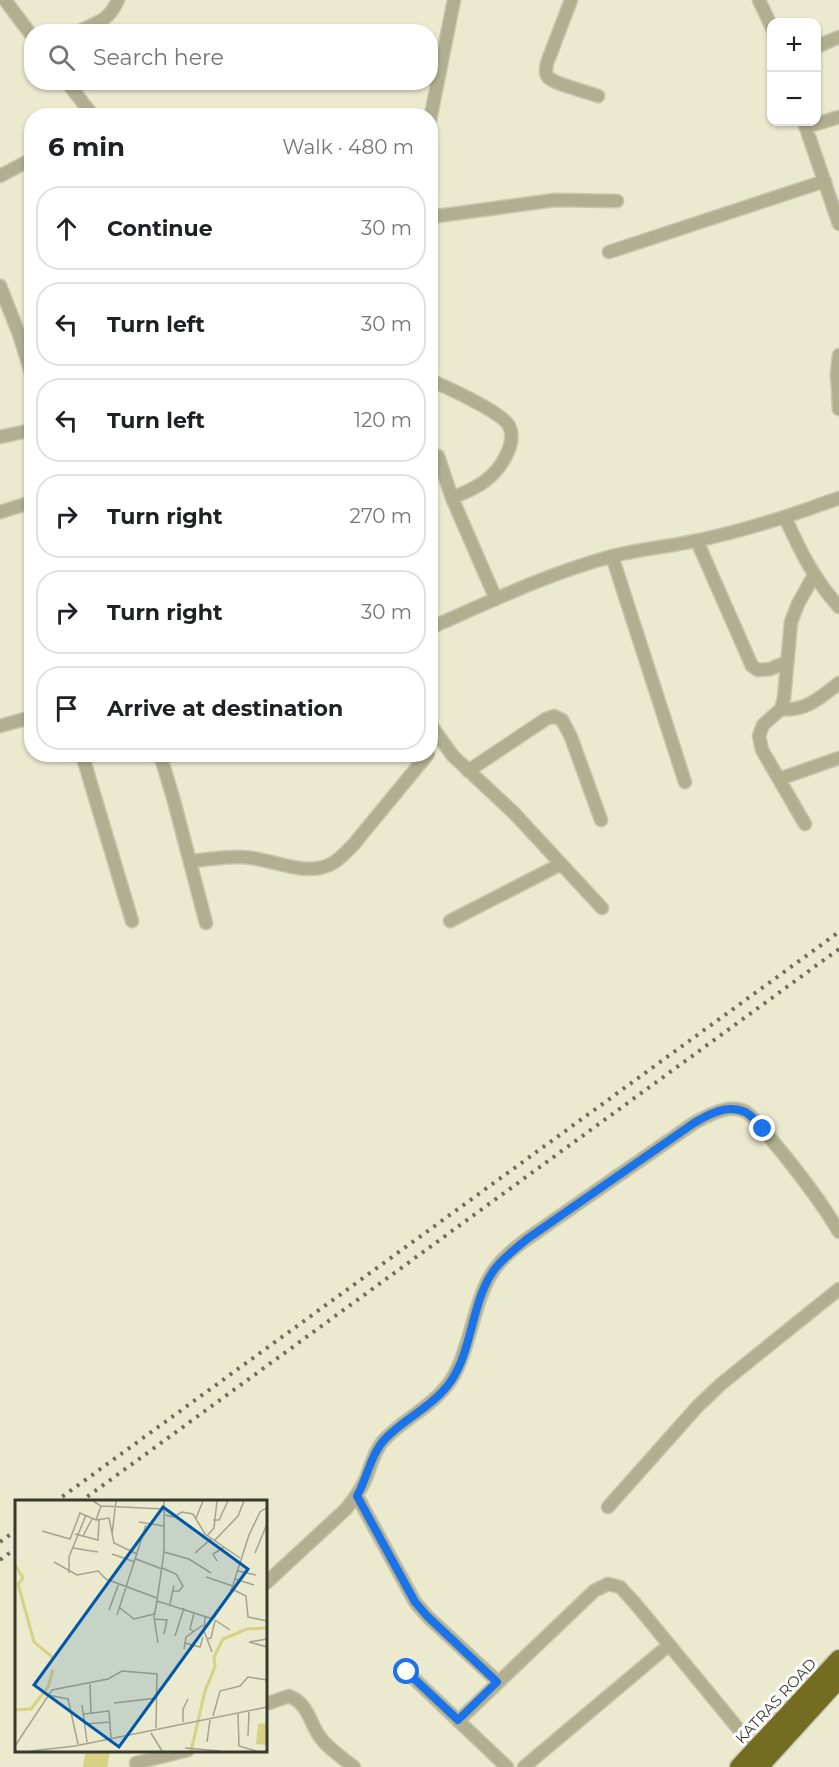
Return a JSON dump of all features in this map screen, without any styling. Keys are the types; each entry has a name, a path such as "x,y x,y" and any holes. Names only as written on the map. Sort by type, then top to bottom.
{"highway":[{"name":"KATRAS ROAD","path":"757,1758 839,1659"},
{"name":"KATRAS ROAD","path":"739,1767 757,1758 838,1682"}],"street":[{"path":"95,24 112,13 117,0"},
{"path":"438,80 454,0"},
{"path":"571,0 545,71 547,76 554,81 598,96"},
{"path":"759,0 767,19"},
{"path":"0,16 8,4 24,25"},
{"path":"821,45 839,37"},
{"path":"73,90 87,108"},
{"path":"432,108 436,90"},
{"path":"821,121 839,117"},
{"path":"806,126 836,207 839,224"},
{"path":"0,176 24,163"},
{"path":"609,252 825,182"},
{"path":"438,216 555,200 617,201"},
{"path":"0,286 24,350"},
{"path":"839,355 837,373 839,409"},
{"path":"438,384 500,415 509,426 512,438 497,471 486,481 452,498"},
{"path":"0,437 24,432"},
{"path":"438,456 452,498 496,599"},
{"path":"438,624 543,579 612,556 697,541 759,526 839,498"},
{"path":"0,512 24,504"},
{"path":"785,517 814,576 839,607"},
{"path":"697,541 752,666 758,670 770,669 787,662"},
{"path":"612,556 685,782"},
{"path":"805,824 762,750 759,736 763,725 781,709 791,622 814,576"},
{"path":"781,709 789,710 810,705 839,683"},
{"path":"468,771 554,716 562,720 570,737 601,820"},
{"path":"0,726 24,719"},
{"path":"438,735 453,756 514,813 602,908"},
{"path":"438,742 441,739"},
{"path":"779,779 839,758"},
{"path":"84,762 132,921"},
{"path":"162,762 206,923"},
{"path":"190,861 242,857 304,869 332,864 354,844 422,762"},
{"path":"450,921 561,864"},
{"path":"267,1582 346,1509 366,1480 376,1450 436,1398 451,1381 460,1363 486,1285 493,1270 506,1256 694,1123 713,1113 732,1109 746,1112 784,1155 839,1232"},
{"path":"608,1507 697,1407 721,1384 839,1289"},
{"path":"357,1496 415,1602 497,1682"},
{"path":"458,1720 594,1591 608,1584 620,1587 669,1644 757,1758"},
{"path":"524,1767 669,1644"},
{"path":"407,1672 507,1767"},
{"path":"267,1704 289,1696 298,1700 324,1743 354,1767"},
{"path":"136,1760 178,1752"}],"waterway":[{"path":"95,1767 98,1752"}],"railway":[{"path":"58,1500 839,932"},
{"path":"83,1500 839,949"},
{"path":"0,1542 15,1531"},
{"path":"0,1560 15,1549"}],"route":[{"path":"407,1672 458,1720 497,1682 415,1602 357,1496 366,1480 376,1450 398,1428 436,1398 451,1381 460,1363 493,1270 527,1239 694,1123 713,1113 732,1109 746,1112 763,1129"}]}
